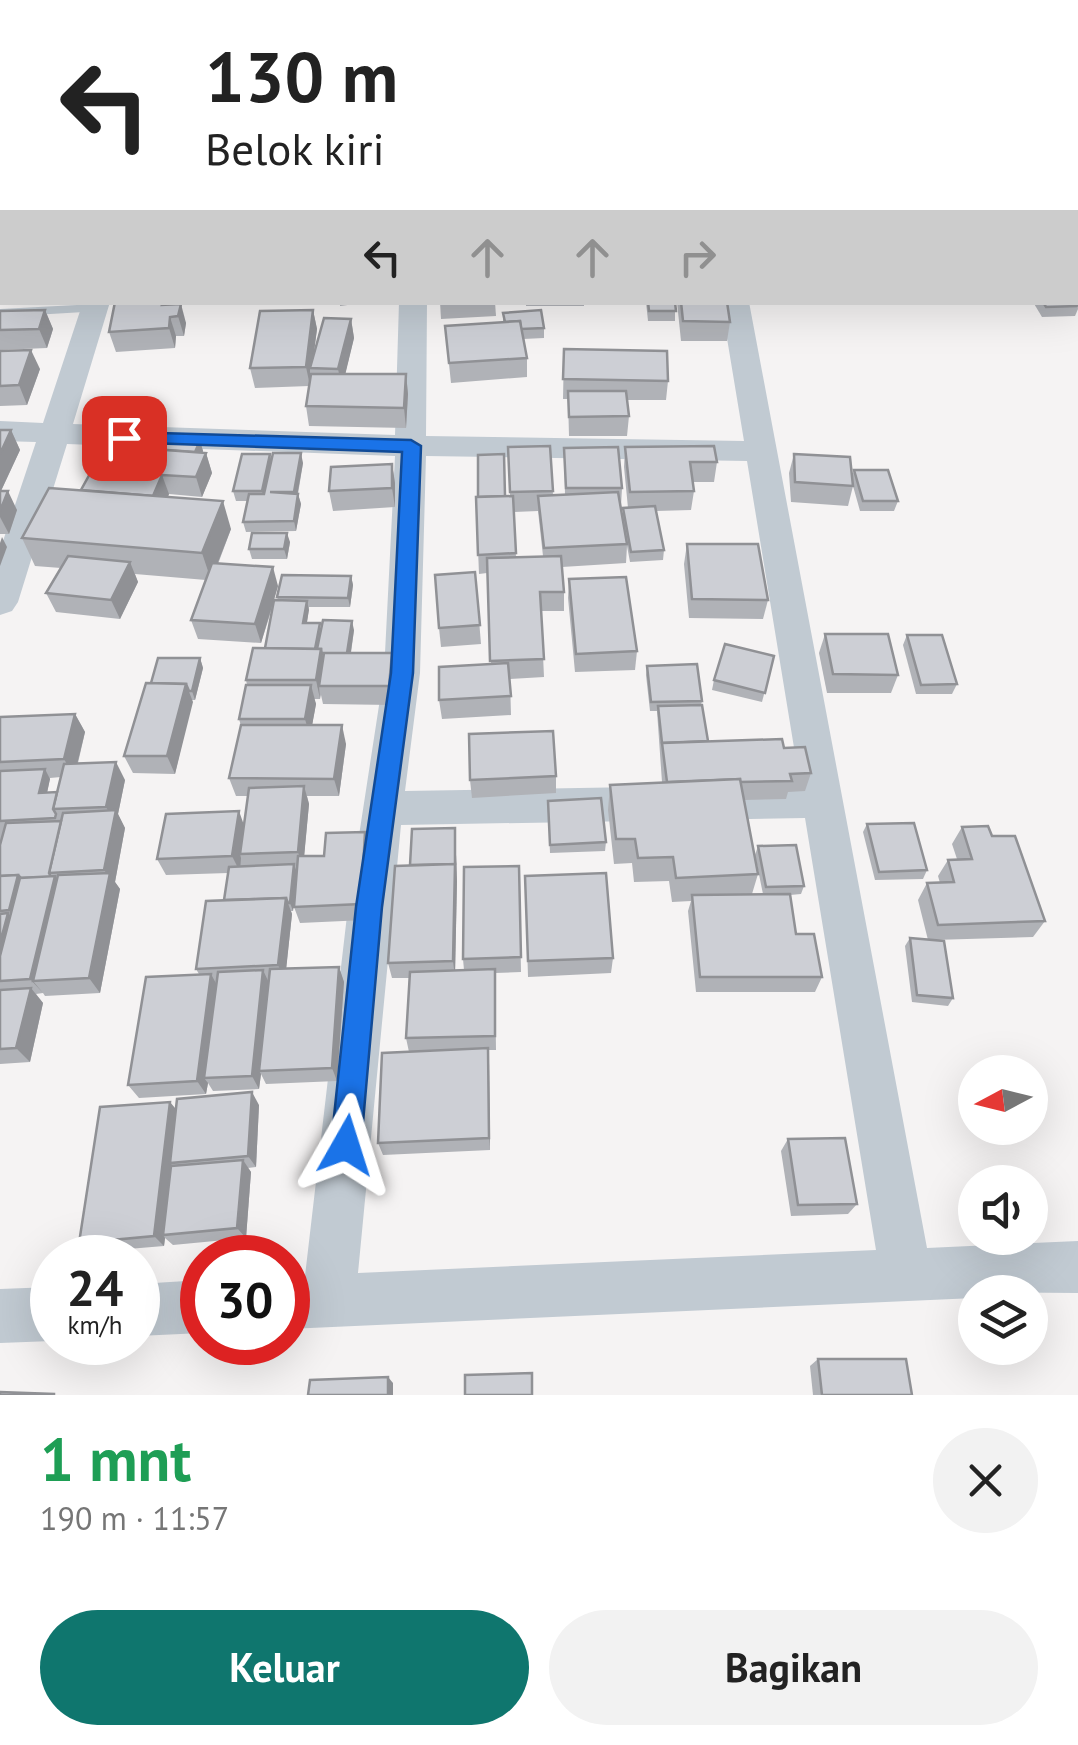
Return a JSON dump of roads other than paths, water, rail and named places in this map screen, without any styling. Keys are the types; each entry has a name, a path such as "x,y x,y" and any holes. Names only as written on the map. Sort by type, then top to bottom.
{"street":[{"path":"0,602 26,500 56,436 96,305"},
{"path":"310,1289 402,673 413,305"},
{"path":"737,305 906,1275"},
{"path":"0,431 411,446 762,451"},
{"path":"384,808 823,800"},
{"path":"310,1302 1078,1267"},
{"path":"0,1316 30,1315"}],"lane":[{"path":"0,313 96,305"}]}
